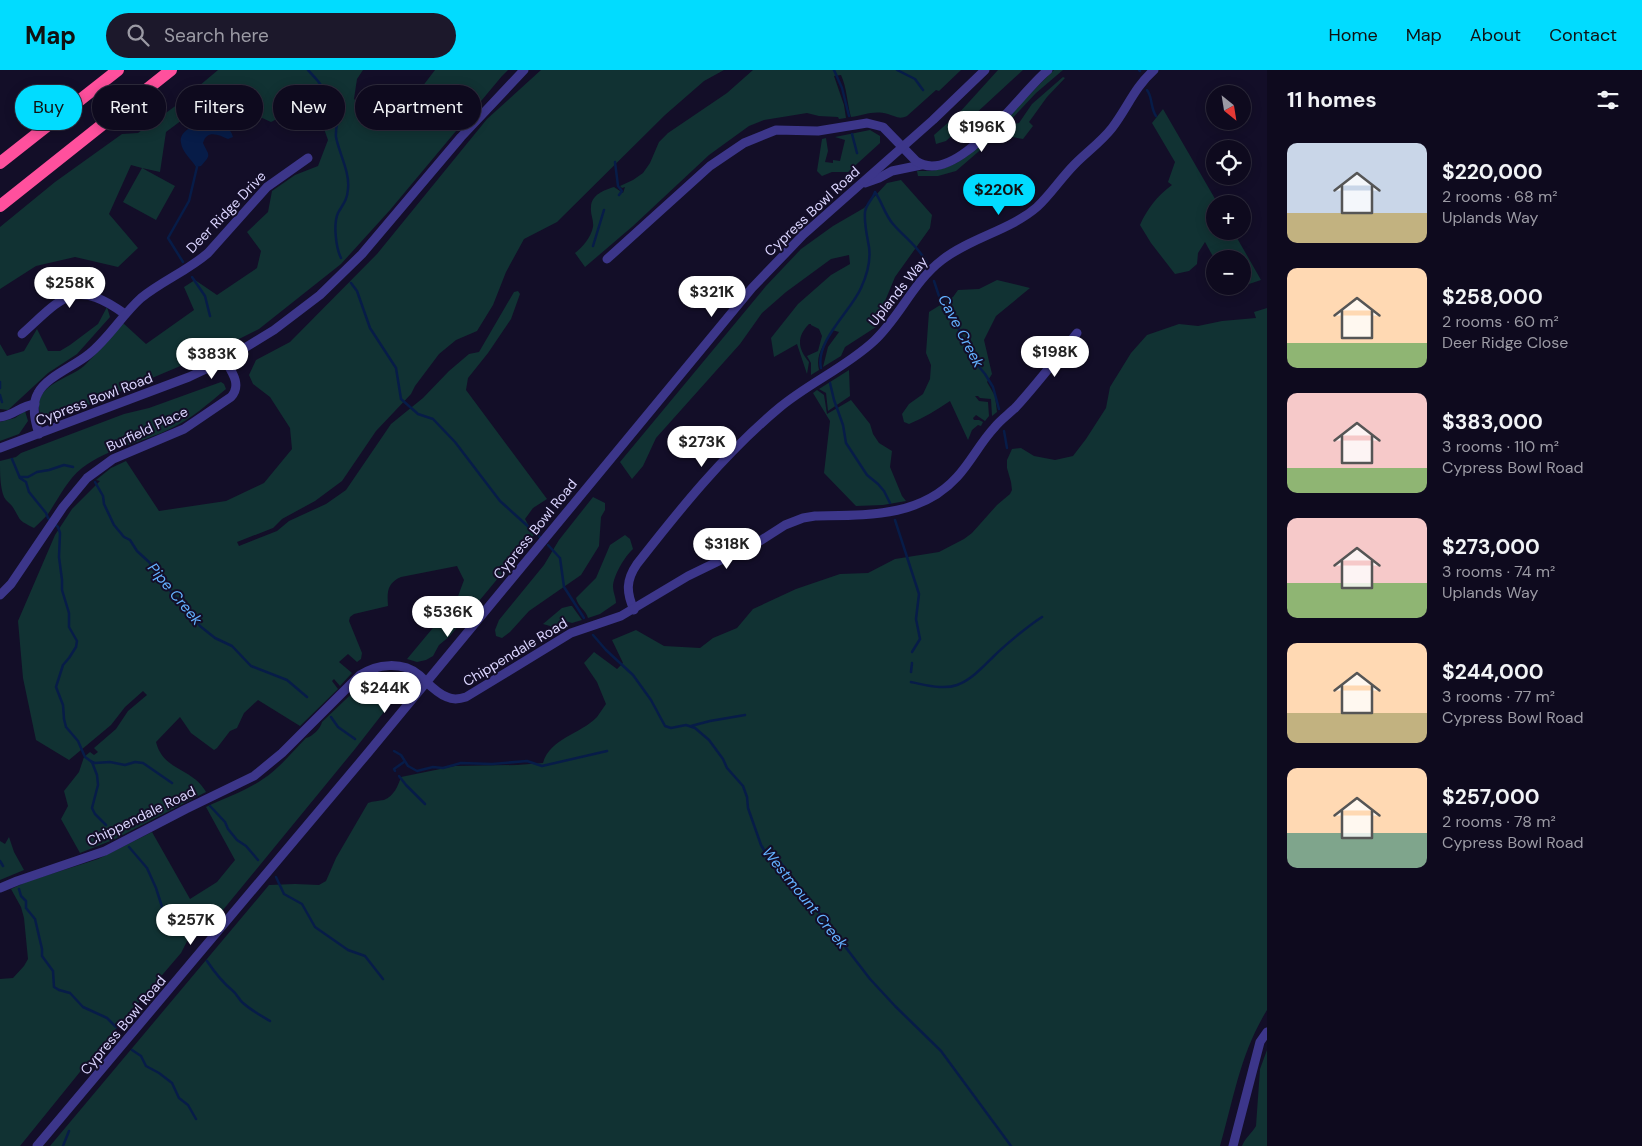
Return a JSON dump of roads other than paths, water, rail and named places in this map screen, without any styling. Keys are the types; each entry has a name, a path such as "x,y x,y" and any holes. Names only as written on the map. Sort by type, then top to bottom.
{"highway":[{"path":"0,163 118,70"},
{"path":"0,207 171,70"}],"street":[{"name":"Cypress Bowl Road","path":"0,448 163,388 225,360 274,330 348,269 462,137 524,70"},
{"name":"Cypress Bowl Road","path":"37,1146 426,682 752,288 803,235 952,103 985,70"},
{"path":"857,186 880,178 896,169 921,165 932,166 949,162 965,152 988,132 1048,70"},
{"name":"Uplands Way","path":"634,610 629,598 628,586 631,572 703,484 744,440 779,407 813,382 854,357 874,341 898,314 920,282 942,260 960,248 1022,217 1035,208 1074,165 1110,130 1139,85 1154,70"},
{"path":"608,259 710,166 744,143 776,130 818,132 867,123 875,124 883,126 921,165"},
{"name":"Deer Ridge Drive","path":"35,404 36,397 42,387 88,356 99,346 125,314 150,292 188,269 208,254 267,187 308,158"},
{"path":"22,334 54,306 64,299 77,294 94,297 114,306 125,314"},
{"name":"Chippendale Road","path":"0,888 16,880 105,851 254,776 282,754 360,675 368,670 382,666 399,666 417,673 446,697 459,699 466,697 571,633 634,610 688,576 760,541 796,520 815,516 888,513 916,505 934,496 957,478 994,428 1015,407 1077,333"},
{"name":"Burfield Place","path":"0,595 11,584 62,507 87,478 113,459 184,429 236,393 237,386 225,360"},
{"path":"0,417 9,416 25,406 35,404 36,424 39,434"},
{"path":"1233,1146 1260,1042 1267,1032"}],"water":[{"path":"186,130 229,130 233,137 228,139 214,134 207,136 203,143 208,157 201,166 196,167 183,150 181,138"}],"waterway":[{"name":"Westmount Creek","path":"308,70 329,97 337,116 336,137 346,169 348,183 347,197 336,218 335,229 341,258"},
{"name":"Cave Creek","path":"834,70 842,88 849,116"},
{"path":"897,70 915,79 923,90"},
{"path":"1147,90 1156,116"},
{"name":"Cave Creek","path":"852,134 857,153"},
{"path":"615,162 618,186 622,191 619,195"},
{"path":"183,262 168,238 189,201 197,167"},
{"path":"821,368 823,347 856,297 867,273 869,252 865,212 875,192 890,220 916,247 927,263"},
{"path":"593,246 604,210"},
{"path":"192,277 205,296 210,316"},
{"name":"Cave Creek","path":"934,281 939,296 954,318 971,357 993,387 999,409"},
{"name":"Westmount Creek","path":"351,283 357,291 370,328 396,368 401,399 418,414 433,419 455,442 500,501 542,539"},
{"name":"Pipe Creek","path":"0,382 0,388"},
{"path":"830,383 843,425 846,443 867,475 884,491 890,503"},
{"name":"Pipe Creek","path":"0,395 2,402"},
{"name":"Cave Creek","path":"1004,431 1007,448"},
{"name":"Pipe Creek","path":"12,459 20,478 26,482 29,492 48,518 58,527 60,533 59,557 62,590 69,613 69,627 77,641 76,647 63,665 56,687 63,705 66,727 78,741 85,757 92,762"},
{"name":"Pipe Creek","path":"20,477 28,477 37,472 64,465 73,467"},
{"name":"Pipe Creek","path":"95,482 103,496 104,504 114,525 149,562 174,596 200,626 215,638 232,646 251,666 287,680 307,697"},
{"path":"895,520 919,594 916,619 920,639 912,652"},
{"name":"Westmount Creek","path":"548,545 560,558 564,587 584,618"},
{"path":"911,682 940,687 962,683 1042,617"},
{"name":"Westmount Creek","path":"593,635 633,675 651,700 665,726 671,728 686,725 695,728 709,740 723,759 727,768 743,786 748,808 764,850 777,858 870,979 941,1051 1011,1146"},
{"path":"911,672 912,663"},
{"path":"691,726 745,715"},
{"path":"331,717 338,727 355,739"},
{"path":"394,751 401,755 408,766 417,771 433,767 443,768 461,763 492,764 527,761 542,766 607,751"},
{"path":"92,762 110,762 125,765 135,762 143,763 172,783"},
{"path":"92,762 97,775 98,785 92,808 106,825"},
{"path":"395,771 394,769 404,762"},
{"path":"399,776 425,804"},
{"path":"210,806 225,822 237,840 246,846 258,860"},
{"path":"129,847 147,868 164,913 182,921 191,941"},
{"name":"Pipe Creek","path":"0,861 3,866"},
{"path":"276,877 284,894 302,904 315,927 348,950 365,956 383,979"},
{"name":"Pipe Creek","path":"19,889 21,896 26,901 26,908 35,919 42,956 53,971 54,987 70,993 83,1007 107,1018 116,1027"},
{"path":"207,961 242,1002 270,1021"},
{"name":"Pipe Creek","path":"132,1050 141,1056 146,1066 172,1083 179,1098 188,1105 196,1119"},
{"path":"63,1146 69,1131"}]}
